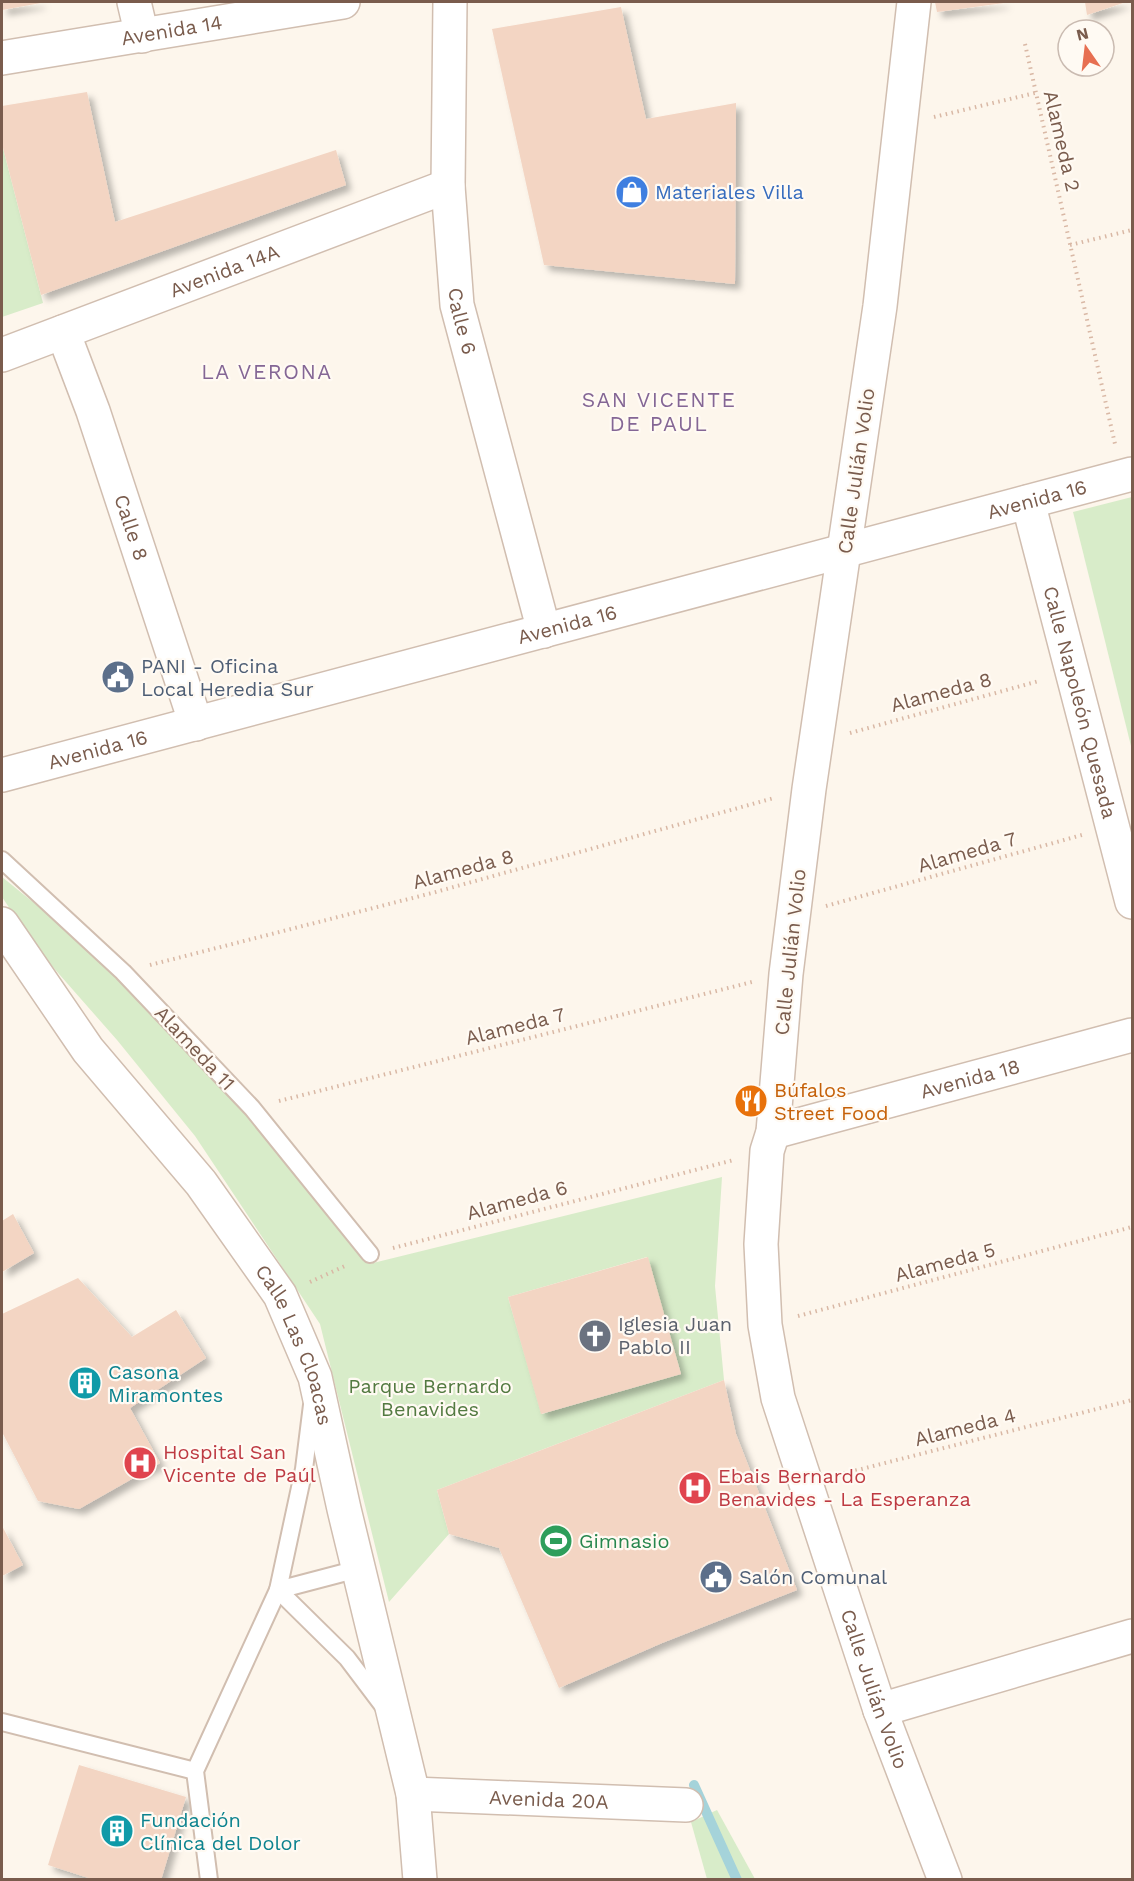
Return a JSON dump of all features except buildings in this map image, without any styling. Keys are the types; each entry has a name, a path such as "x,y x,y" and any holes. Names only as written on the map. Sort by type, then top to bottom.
{"street":[{"path":"134,2 142,36"},
{"name":"Avenida 14","path":"2,58 343,2"},
{"name":"Calle 6","path":"450,2 448,186 457,305 544,631"},
{"name":"Calle Julián Volio","path":"914,2 898,125 880,306 809,789 786,974 761,1244 765,1325 778,1398 880,1710 945,1880"},
{"name":"Avenida 14A","path":"2,355 448,186"},
{"name":"Calle 8","path":"63,332 93,411 196,724"},
{"name":"Avenida 16","path":"2,775 1127,476"},
{"name":"Calle Napoleón Quesada","path":"1028,502 1132,902"},
{"name":"Calle Las Cloacas","path":"2,924 88,1050 201,1183 280,1295 315,1377 358,1569 413,1794 420,1880"},
{"name":"Avenida 18","path":"770,1141 1132,1035"},
{"path":"880,1710 1132,1636"},
{"name":"Avenida 20A","path":"413,1794 686,1805"}],"lane":[{"name":"Alameda 11","path":"2,860 123,972 252,1108 370,1254"},
{"path":"208,1880 195,1771 278,1590 304,1469 315,1377"},
{"path":"278,1590 358,1569"},
{"path":"278,1590 347,1658 395,1722"},
{"path":"2,1722 195,1771"}],"path":[{"name":"Alameda 2","path":"1025,44 1070,245 1127,476"},
{"path":"898,125 1035,93"},
{"path":"1070,245 1132,230"},
{"name":"Alameda 8","path":"817,742 1072,672"},
{"name":"Alameda 8","path":"123,972 432,893 809,789"},
{"name":"Alameda 7","path":"794,915 1113,826"},
{"name":"Alameda 7","path":"252,1108 786,974"},
{"name":"Alameda 6","path":"280,1295 370,1254 770,1141"},
{"name":"Alameda 5","path":"765,1325 1132,1227"},
{"name":"Alameda 4","path":"805,1483 1132,1400"}],"green space":[{"path":"2,144 43,303 2,317"},
{"path":"1132,497 1132,750 1073,512"},
{"name":"Parque Bernardo Benavides","path":"2,877 44,911 121,981 252,1118 369,1264 722,1177 715,1286 724,1380 437,1490 449,1534 389,1602 320,1324 195,1136 117,1040 37,949 2,897","holes":["647,1257 681,1374 542,1414 508,1297"]},
{"path":"717,1810 755,1879 707,1879 691,1822"}],"waterway":[{"path":"694,1785 737,1880"}],"place":[{"name":"Materiales Villa","path":"632,192"},
{"name":"PANI - Oficina Local Heredia Sur","path":"118,677"},
{"name":"Búfalos Street Food","path":"751,1101"},
{"name":"Iglesia Juan Pablo II","path":"595,1336"},
{"name":"Casona Miramontes","path":"85,1383"},
{"name":"Hospital San Vicente de Paúl","path":"140,1463"},
{"name":"Ebais Bernardo Benavides - La Esperanza","path":"695,1488"},
{"name":"Gimnasio","path":"556,1541"},
{"name":"Salón Comunal","path":"716,1577"},
{"name":"Fundación Clínica del Dolor","path":"117,1831"}],"district":[{"name":"LA VERONA","path":"267,372"},
{"name":"SAN VICENTE DE PAUL","path":"659,412"}]}
